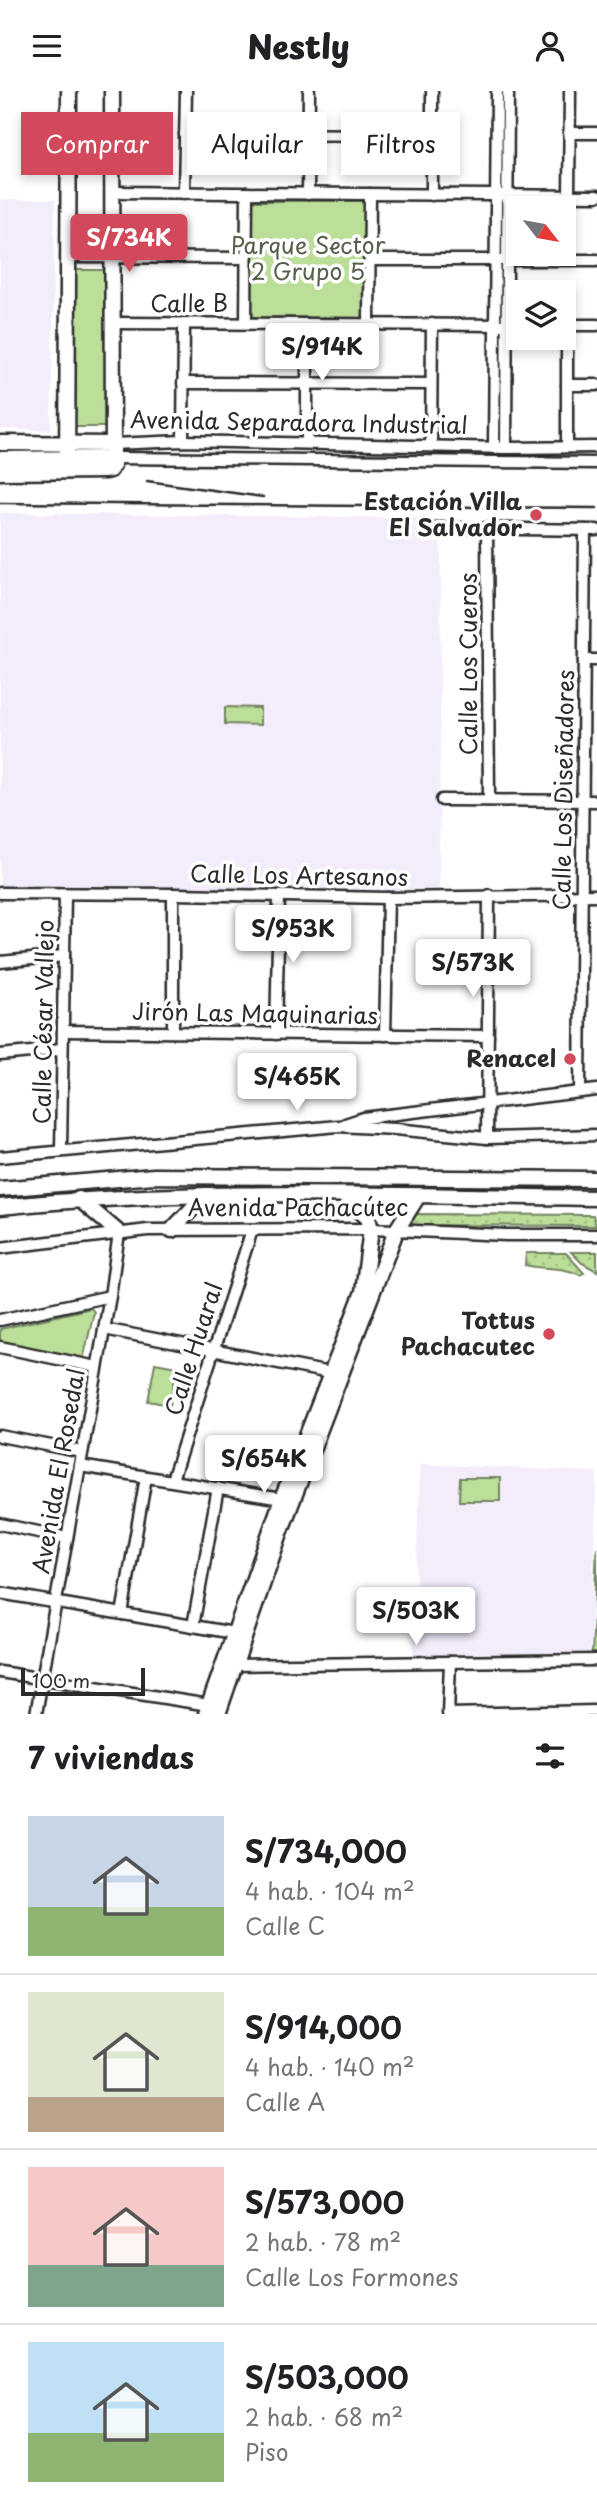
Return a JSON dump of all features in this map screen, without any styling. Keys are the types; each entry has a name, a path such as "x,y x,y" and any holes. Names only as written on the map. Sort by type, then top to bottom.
{"main road":[{"path":"68,457 69,91"},
{"path":"112,91 112,457"},
{"name":"Avenida Separadora Industrial","path":"0,443 68,457"},
{"name":"Avenida Separadora Industrial","path":"0,472 68,457"},
{"name":"Avenida Separadora Industrial","path":"0,459 112,457"},
{"name":"Avenida Pachacútec","path":"0,1189 154,1175 597,1179"},
{"path":"304,1175 304,1195"},
{"path":"172,1230 205,1195"},
{"name":"Avenida Pachacútec","path":"0,1207 79,1199 205,1195 597,1198"},
{"path":"211,1711 234,1633 282,1499 363,1292 371,1229 368,1218 343,1195"},
{"path":"211,1711 235,1665 280,1533 396,1231 418,1196"},
{"path":"79,1199 119,1233"},
{"path":"369,1251 388,1253"}],"street":[{"path":"184,193 186,91"},
{"path":"309,91 309,112"},
{"path":"432,91 432,112"},
{"path":"494,448 497,91"},
{"path":"508,91 508,195"},
{"path":"113,192 569,196 570,91"},
{"path":"569,133 597,133"},
{"path":"308,175 308,194"},
{"path":"432,175 432,195"},
{"path":"246,323 247,193"},
{"path":"369,324 370,194"},
{"path":"576,196 597,196"},
{"path":"68,257 246,258"},
{"path":"370,260 506,261"},
{"path":"576,260 597,260"},
{"name":"Calle B","path":"111,323 506,325"},
{"path":"183,441 184,323"},
{"path":"307,324 307,443"},
{"path":"431,446 432,324"},
{"path":"576,325 597,325"},
{"path":"506,448 511,350"},
{"path":"566,350 568,446"},
{"path":"183,383 431,384"},
{"path":"567,385 597,385"},
{"name":"Avenida Separadora Industrial","path":"112,457 183,441 494,448 597,447"},
{"name":"Avenida Separadora Industrial","path":"112,457 597,463"},
{"path":"428,528 597,530"},
{"name":"Calle Los Cueros","path":"487,528 489,800"},
{"name":"Calle Los Diseñadores","path":"580,1092 585,530"},
{"path":"584,660 597,660"},
{"path":"442,800 597,801"},
{"name":"Calle Los Artesanos","path":"0,893 388,898 597,895"},
{"name":"Calle César Vallejo","path":"61,1151 65,894"},
{"path":"173,894 173,1032"},
{"path":"487,1138 489,895"},
{"path":"276,1034 279,897"},
{"path":"385,1035 388,898"},
{"path":"0,962 64,956"},
{"name":"Jirón Las Maquinarias","path":"63,1031 488,1037"},
{"path":"0,1055 62,1049"},
{"path":"338,1126 363,1118 597,1090"},
{"path":"0,1157 338,1126 487,1138 597,1135"},
{"name":"Avenida Pachacútec","path":"0,1248 119,1233 172,1230 371,1229 597,1235"},
{"name":"Calle Huaral","path":"172,1481 252,1230"},
{"name":"Avenida El Rosedal","path":"36,1714 119,1233"},
{"path":"0,1320 110,1296"},
{"path":"104,1329 330,1373"},
{"path":"0,1347 97,1367"},
{"path":"0,1436 82,1452"},
{"path":"80,1466 282,1499"},
{"path":"122,1614 146,1476"},
{"path":"193,1626 218,1488"},
{"path":"0,1524 67,1538"},
{"path":"0,1593 234,1633"},
{"path":"235,1665 597,1660"},
{"path":"450,1662 449,1714 597,1711"},
{"path":"0,1672 211,1711"}],"shaded area":[{"path":"0,200 55,200 51,430 0,429"},
{"path":"0,513 428,518 427,542 441,543 439,891 0,888"},
{"path":"420,1464 597,1472 590,1654 413,1657"}],"green space":[{"name":"Parque Sector 2 Grupo 5","path":"252,201 366,201 365,318 250,317"},
{"path":"75,270 106,270 105,427 74,427"},
{"path":"225,707 260,708 260,725 225,724"},
{"path":"414,1214 593,1215 596,1226 409,1225"},
{"path":"571,1252 597,1252 597,1271 582,1263"},
{"path":"526,1253 566,1253 584,1273 580,1275 566,1270 525,1265"},
{"path":"91,1308 94,1312 83,1360 0,1344 0,1329"},
{"path":"155,1363 177,1367 170,1405 148,1401"},
{"path":"460,1478 500,1478 500,1501 459,1501"},
{"path":"597,1547 597,1655 592,1654"}],"railway":[{"path":"147,481 263,497"},
{"path":"0,503 597,508"}],"place":[{"name":"Estación Villa El Salvador","path":"536,515"},
{"name":"Renacel","path":"570,1059"},
{"name":"Tottus Pachacutec","path":"549,1334"}]}
